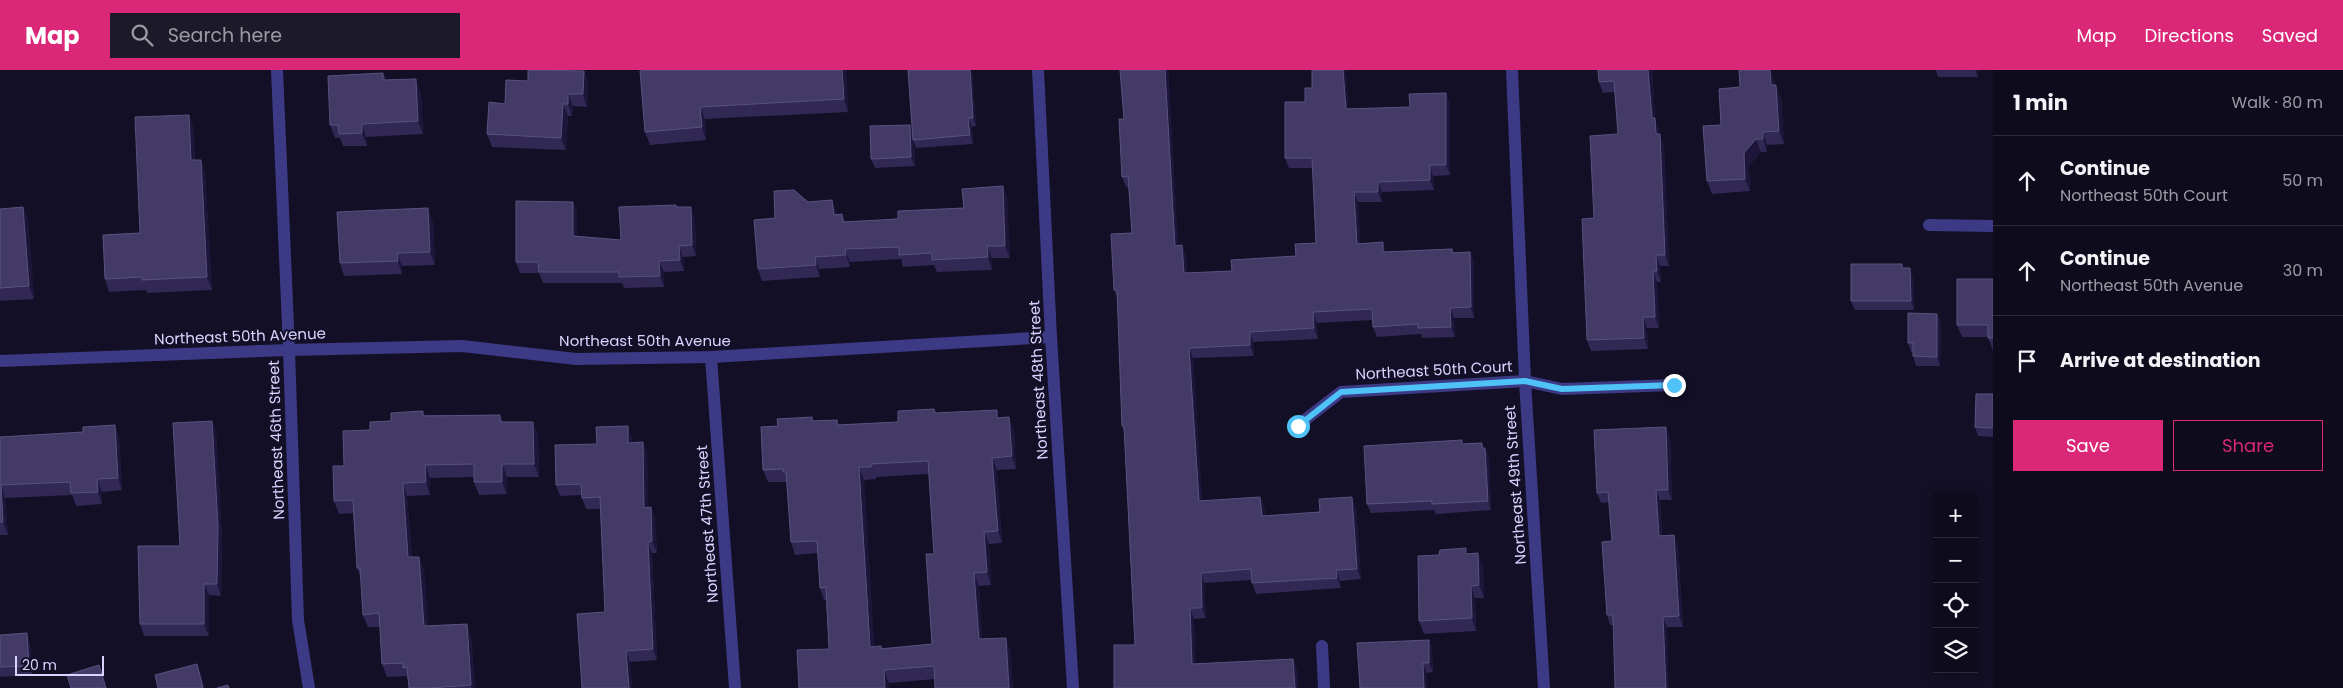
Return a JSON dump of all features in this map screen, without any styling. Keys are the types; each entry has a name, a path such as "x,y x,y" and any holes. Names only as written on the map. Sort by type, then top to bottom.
{"street":[{"name":"Northeast 46th Street","path":"276,70 289,350 298,620 309,688"},
{"name":"Northeast 48th Street","path":"1038,70 1051,337 1073,688"},
{"name":"Northeast 49th Street","path":"1512,70 1525,381 1544,688"},
{"path":"1929,225 1993,226"},
{"name":"Northeast 50th Avenue","path":"0,361 289,350 462,346 576,359 711,357 1051,337"},
{"name":"Northeast 47th Street","path":"711,357 735,688"},
{"path":"1525,381 1562,389 1674,385"},
{"name":"Northeast 50th Court","path":"1298,426 1341,392 1525,381"},
{"path":"1322,646 1324,688"}],"building":[{"path":"528,70 584,71 583,94 568,94 568,104 563,104 561,138 487,134 489,102 505,104 506,80 528,81"},
{"path":"842,70 844,99 700,107 702,127 645,132 640,71"},
{"path":"908,70 970,70 973,118 968,118 970,135 913,140"},
{"path":"1120,70 1165,70 1175,246 1182,245 1184,273 1232,271 1231,260 1296,256 1295,244 1316,243 1312,158 1285,158 1285,102 1305,102 1305,88 1312,88 1312,70 1343,70 1346,109 1410,107 1409,94 1446,93 1446,165 1430,165 1430,180 1378,182 1378,192 1354,192 1357,244 1383,242 1383,252 1452,249 1452,253 1470,252 1471,307 1450,308 1451,327 1418,328 1418,324 1373,327 1372,309 1313,312 1314,328 1250,332 1250,345 1189,348 1199,501 1260,497 1262,516 1320,512 1319,499 1352,497 1357,569 1336,570 1337,578 1252,583 1251,569 1201,573 1202,608 1190,608 1192,664 1293,659 1295,688 1114,688 1114,645 1135,645 1124,426 1122,426 1117,290 1114,290 1111,234 1132,233 1128,176 1122,177 1119,119 1124,119"},
{"path":"1598,70 1648,70 1652,118 1655,118 1656,134 1660,134 1665,255 1656,255 1657,271 1653,271 1655,317 1643,317 1644,338 1587,340 1582,219 1594,218 1590,136 1618,134 1614,81 1599,82"},
{"path":"1739,70 1770,70 1771,85 1776,85 1779,131 1763,132 1763,139 1756,139 1744,153 1745,179 1707,181 1703,126 1721,125 1719,89 1740,87"},
{"path":"383,73 383,80 416,79 418,121 362,124 362,133 339,134 338,125 330,125 328,76"},
{"path":"189,115 191,160 201,160 207,277 142,280 142,277 105,279 103,235 140,233 135,117"},
{"path":"910,125 911,157 871,159 870,126"},
{"path":"1003,186 1005,246 987,246 988,257 932,260 932,253 899,255 899,247 845,249 846,255 815,257 816,265 758,269 754,220 775,218 774,191 794,190 808,202 832,200 834,215 842,214 843,222 898,219 898,211 964,208 962,189"},
{"path":"516,201 573,202 573,236 621,240 619,207 676,205 676,207 691,207 692,245 679,246 680,260 659,261 660,276 619,277 619,272 539,272 538,262 516,262"},
{"path":"23,207 29,286 0,288 0,209"},
{"path":"428,208 430,252 397,253 398,261 340,263 337,212"},
{"path":"1851,264 1902,264 1902,268 1910,268 1911,301 1851,301"},
{"path":"1957,279 1993,279 1993,338 1988,338 1988,325 1957,325"},
{"path":"1908,313 1937,314 1937,357 1913,356 1913,343 1908,343"},
{"path":"1976,394 1993,394 1993,428 1975,427"},
{"path":"934,409 935,413 997,410 997,418 1009,417 1012,456 992,458 998,531 984,532 987,572 974,573 979,639 1006,638 1009,688 935,688 934,666 884,670 885,688 799,688 797,650 829,649 826,587 820,588 817,541 791,542 786,472 783,472 783,469 763,470 761,427 778,426 777,419 812,417 812,421 837,420 837,425 898,422 898,411","holes":["928,461 934,554 926,554 932,644 881,649 881,646 870,647 859,467 871,467 871,464"]},
{"path":"423,411 423,416 500,415 500,422 533,422 534,464 502,464 502,482 474,482 474,464 425,465 426,482 403,483 408,557 419,557 424,626 467,624 471,685 409,688 407,667 403,668 403,663 382,664 379,613 363,615 360,568 357,568 353,500 334,501 333,466 344,466 343,431 370,430 370,422 391,421 391,413"},
{"path":"212,421 218,526 217,584 204,584 204,624 140,624 138,546 180,546 173,423"},
{"path":"115,425 118,478 97,479 98,492 71,493 70,482 1,485 3,522 0,522 0,437 83,432 83,427"},
{"path":"628,426 628,443 643,442 644,508 651,507 652,541 648,542 653,649 626,651 629,688 582,688 577,614 605,612 600,497 582,498 581,484 556,485 555,445 597,444 596,427"},
{"path":"1666,427 1668,490 1656,490 1659,536 1674,535 1679,616 1663,617 1666,688 1615,688 1613,615 1607,615 1602,542 1612,541 1608,492 1597,493 1594,430"},
{"path":"1462,440 1462,444 1482,443 1482,448 1485,448 1488,501 1432,504 1432,501 1367,504 1364,446"},
{"path":"1466,548 1466,554 1478,553 1479,585 1471,586 1472,618 1419,621 1418,556 1439,555 1440,550"},
{"path":"27,633 29,666 0,667 0,635"},
{"path":"1429,640 1429,663 1423,663 1424,688 1360,688 1357,643"},
{"path":"197,664 203,688 158,688 155,675"},
{"path":"99,665 106,688 71,688 67,675"},
{"path":"228,685 229,688 217,688"}],"route":[{"path":"1298,426 1341,392 1525,381 1562,389 1674,385"}]}
